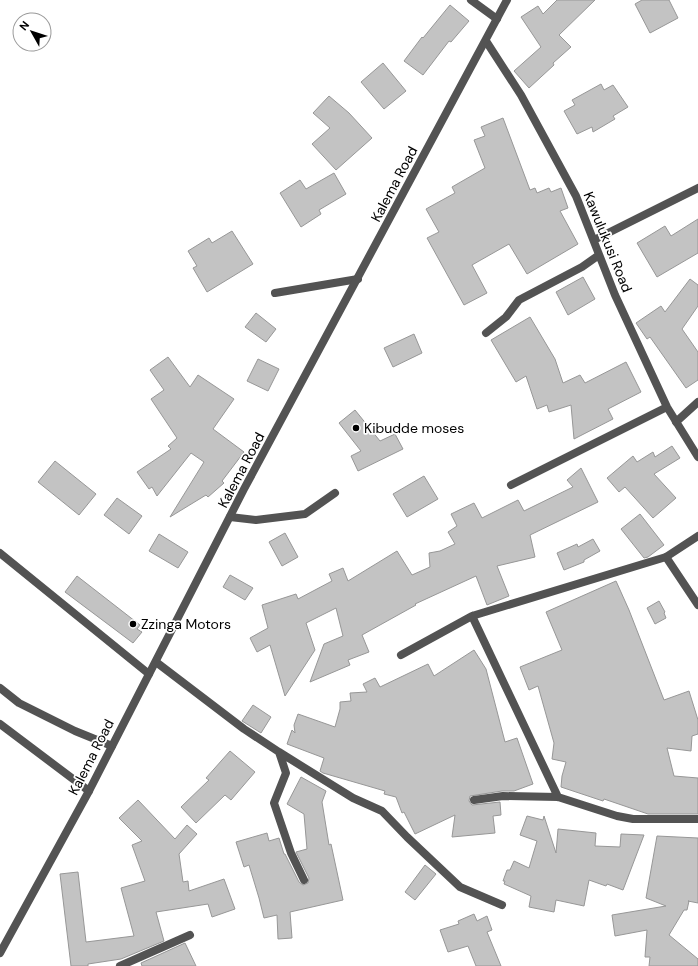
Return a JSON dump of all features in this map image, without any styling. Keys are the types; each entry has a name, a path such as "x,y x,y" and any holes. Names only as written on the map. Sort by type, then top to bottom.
{"street":[{"path":"471,0 497,19"},
{"name":"Kalema Road","path":"0,953 89,791 230,517 507,0"},
{"name":"Kawulukusi Road","path":"486,41 521,95 576,196 615,295 667,407 698,457"},
{"path":"594,240 698,188"},
{"path":"486,333 506,317 519,300 582,267 599,255"},
{"path":"275,293 358,279"},
{"path":"676,422 698,402"},
{"path":"511,485 667,407"},
{"path":"230,517 256,520 305,514 335,493"},
{"path":"401,655 472,616 666,557 698,536"},
{"path":"0,553 149,674"},
{"path":"666,557 698,605"},
{"path":"472,616 558,797"},
{"path":"156,662 244,729 353,798 382,811 460,887 502,905"},
{"path":"0,688 19,703 112,746"},
{"path":"0,724 89,791"},
{"path":"279,752 286,773 274,803 291,854 304,880"},
{"path":"474,800 503,796 558,797 617,816 633,819 698,819"},
{"path":"120,966 190,935"}],"building":[{"path":"557,0 595,0 559,35 571,47 529,88 514,71 541,47 521,17 538,6 543,14"},
{"path":"642,0 669,0 678,18 650,33 635,4"},
{"path":"450,5 469,21 451,42 449,41 423,75 404,61 422,37 423,38"},
{"path":"383,63 406,91 384,109 361,82"},
{"path":"601,84 604,90 613,85 628,107 613,116 615,119 593,132 592,127 577,134 564,111 575,105 572,100"},
{"path":"329,96 349,113 372,138 336,170 312,144 330,128 313,113"},
{"path":"503,118 530,190 535,188 537,193 549,188 551,192 561,188 568,208 560,211 578,244 527,274 509,244 472,265 487,293 464,305 427,238 439,232 426,209 455,193 452,187 485,168 474,140 485,136 481,127"},
{"path":"334,173 346,194 319,210 321,214 301,227 280,193 300,180 306,189"},
{"path":"698,219 698,253 657,277 637,243 665,226 671,236"},
{"path":"232,231 253,264 207,292 193,268 197,266 188,251 209,238 212,243"},
{"path":"583,277 595,299 568,315 556,292"},
{"path":"690,279 698,285 698,306 682,329 698,352 698,380 686,388 650,337 647,339 636,323 661,306 665,312"},
{"path":"256,313 276,329 266,342 245,327"},
{"path":"530,317 555,359 563,383 580,375 585,383 626,362 641,392 608,409 613,419 574,439 571,405 549,412 547,405 537,409 526,376 516,382 491,340"},
{"path":"414,334 422,353 393,367 384,348"},
{"path":"168,357 190,387 198,375 234,399 213,429 244,452 222,481 224,483 208,497 206,495 170,517 204,462 191,453 157,496 152,487 149,489 137,472 171,449 168,446 177,438 151,399 164,390 150,370"},
{"path":"258,359 279,369 268,391 247,381"},
{"path":"355,410 380,441 395,434 403,449 358,471 351,456 361,451 339,423"},
{"path":"672,446 680,458 654,474 676,498 653,518 625,487 619,492 607,478 633,456 637,462 653,452 655,457"},
{"path":"55,461 96,494 79,515 38,482"},
{"path":"581,468 598,502 530,535 535,557 497,566 509,596 487,605 476,576 415,604 416,605 362,635 369,652 348,660 350,665 310,682 324,644 343,636 336,608 306,623 315,650 285,696 270,645 257,652 250,638 268,628 262,605 296,594 298,599 332,581 329,574 343,568 348,581 397,551 412,575 430,567 429,553 440,551 455,544 448,532 457,526 451,514 474,503 482,518 518,500 524,511 573,487 567,480"},
{"path":"424,476 438,499 407,517 393,494"},
{"path":"117,498 142,516 129,534 104,515"},
{"path":"640,514 664,545 648,557 644,558 621,529"},
{"path":"285,533 298,557 282,566 269,542"},
{"path":"159,534 188,552 178,568 149,551"},
{"path":"593,539 600,551 584,560 584,562 564,570 557,553 577,544 578,547"},
{"path":"230,575 253,588 245,600 223,587"},
{"path":"77,576 140,625 137,629 142,632 133,643 65,592"},
{"path":"616,581 629,610 664,700 689,691 698,720 698,734 692,736 691,751 667,748 674,776 698,778 698,814 648,814 604,799 603,801 561,787 566,762 552,759 554,743 538,686 529,690 520,667 562,650 546,612"},
{"path":"659,601 665,612 666,618 655,624 647,608"},
{"path":"474,650 486,669 505,742 517,738 533,784 514,791 502,791 470,796 469,801 472,805 500,802 501,815 493,816 495,833 452,837 455,815 415,834 404,812 402,813 396,797 384,794 385,791 323,773 320,771 324,758 287,744 292,730 295,733 294,725 298,714 335,727 340,709 340,702 351,701 350,693 367,692 363,684 375,678 380,687 428,664 434,676"},
{"path":"253,705 271,717 261,733 242,721"},
{"path":"230,751 255,772 231,800 225,795 196,823 181,807 209,780 206,778"},
{"path":"301,777 326,791 322,802 329,845 331,844 343,900 290,912 292,938 278,939 277,915 264,918 249,865 244,867 236,842 267,833 269,841 279,838 284,854 299,882 303,885 308,883 309,878 296,852 307,849 304,814 287,804"},
{"path":"138,800 175,839 187,825 197,834 179,854 183,882 188,881 189,891 224,879 235,909 212,917 208,904 156,912 164,941 121,959 88,964 88,966 71,966 60,874 78,872 86,942 134,936 121,888 145,881 132,845 142,841 119,818"},
{"path":"527,816 543,820 544,816 556,853 558,829 596,833 595,846 620,847 621,834 644,835 623,890 607,884 606,886 589,880 584,906 556,900 554,912 529,907 531,896 504,884 505,881 503,881 507,870 510,870 514,861 529,868 537,841 520,835"},
{"path":"657,836 698,838 698,903 689,901 687,910 684,910 669,935 698,959 698,966 649,966 650,957 645,957 647,930 615,936 612,915 666,906 646,898"},
{"path":"425,865 436,874 415,900 405,892"},
{"path":"474,914 477,921 487,916 492,930 487,932 501,966 476,966 468,946 448,952 440,930 459,924 458,921"},
{"path":"185,943 196,966 142,966 141,963"}],"place":[{"name":"Kibudde moses","path":"356,428"},
{"name":"Zzinga Motors","path":"133,624"}]}
